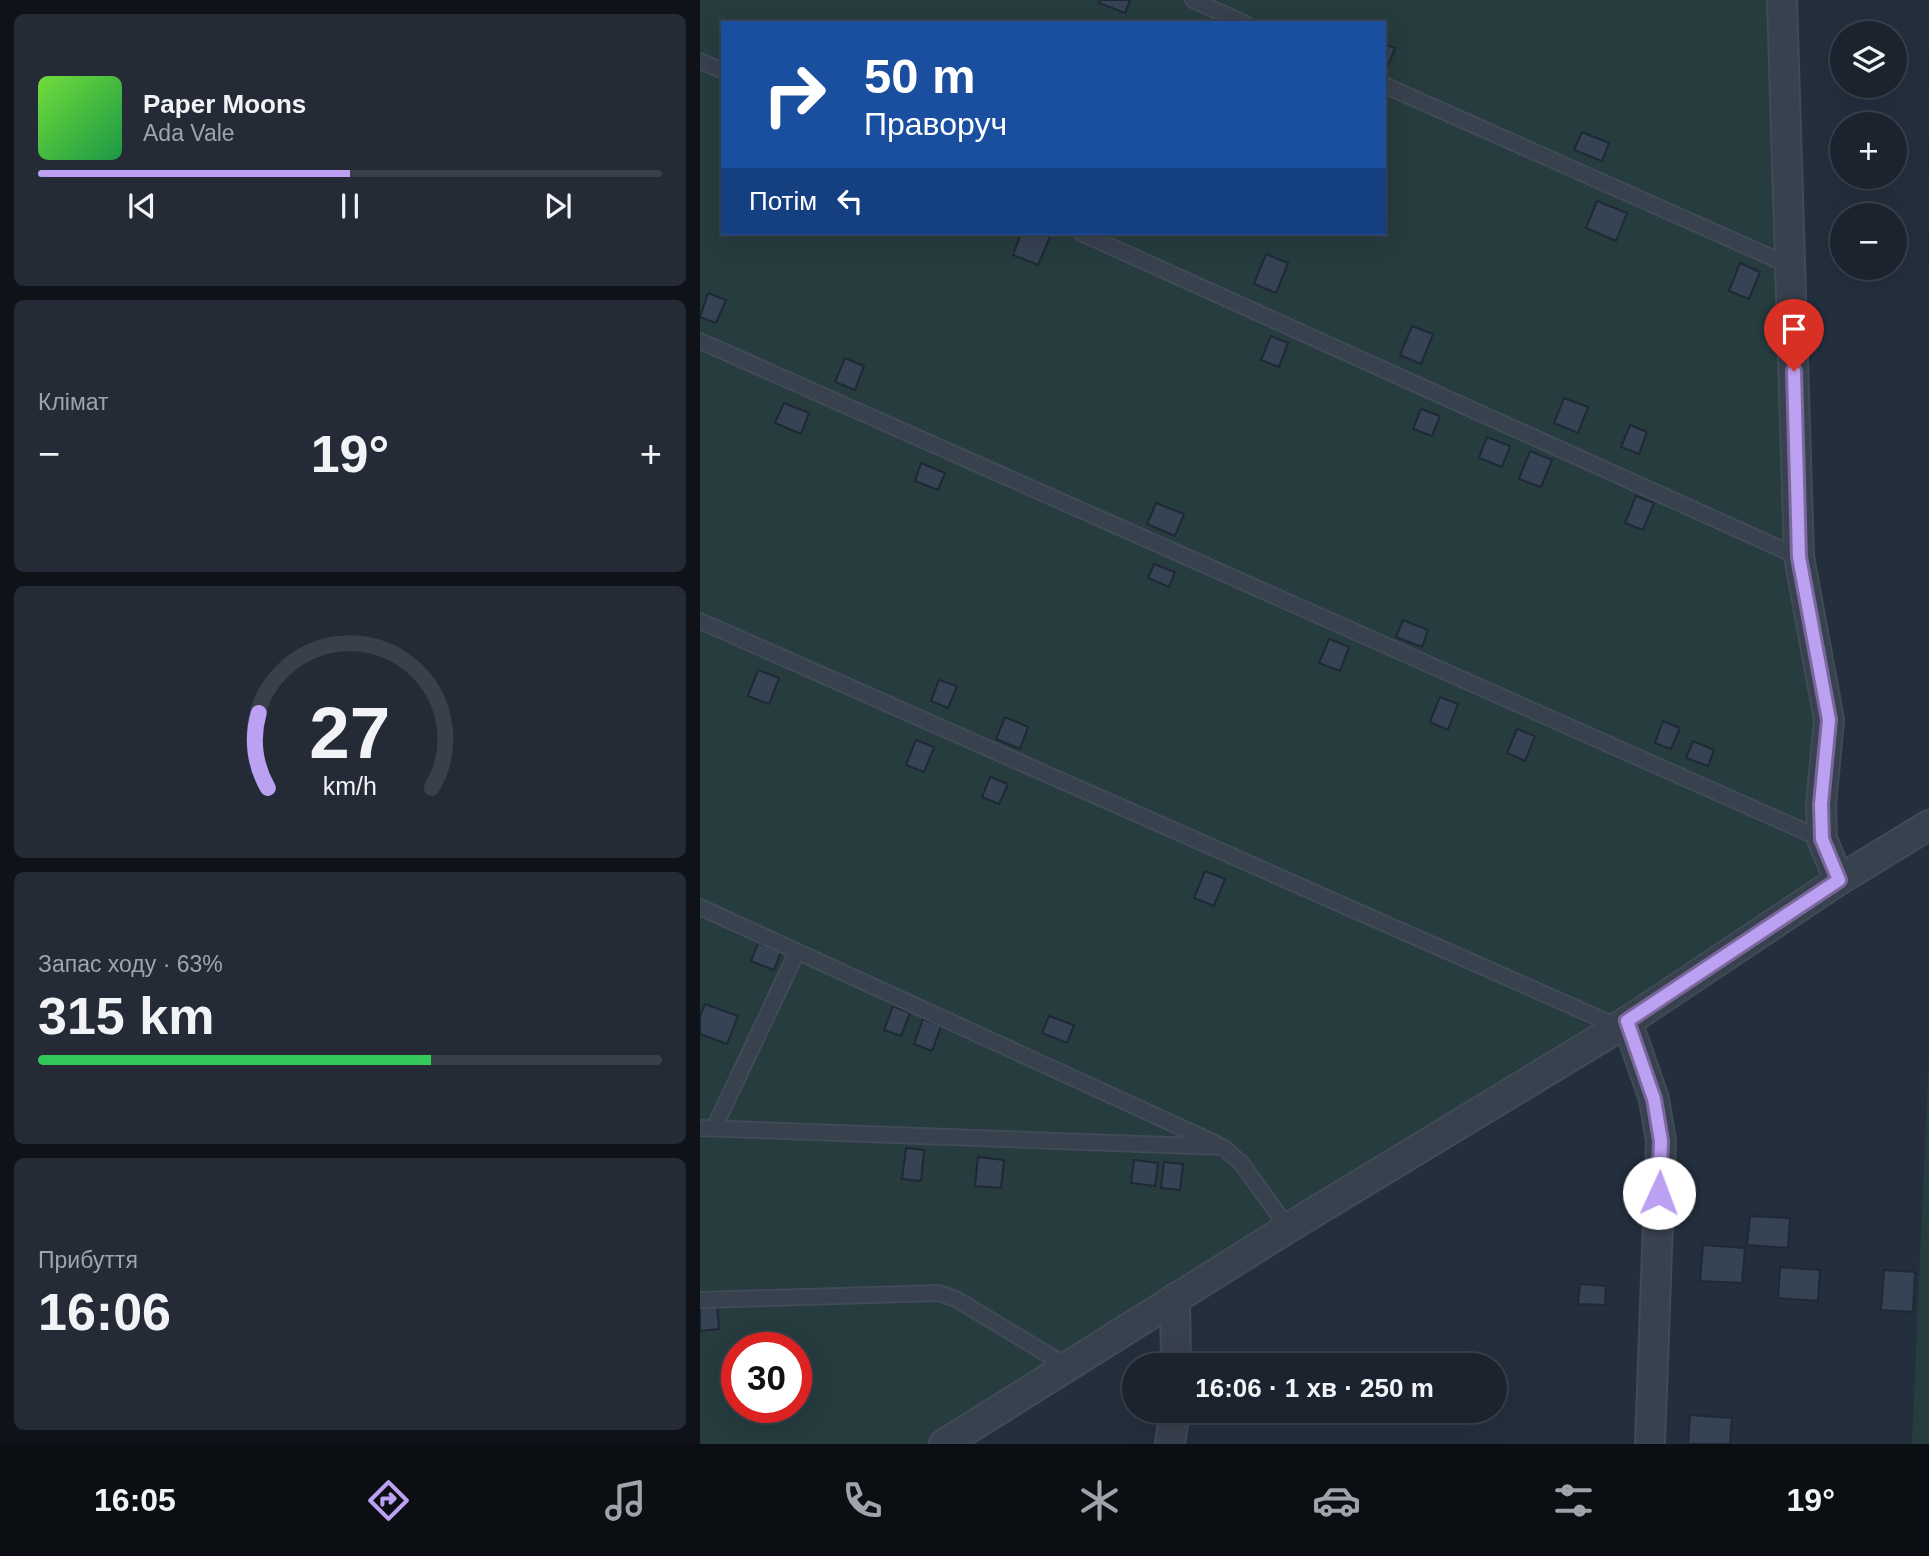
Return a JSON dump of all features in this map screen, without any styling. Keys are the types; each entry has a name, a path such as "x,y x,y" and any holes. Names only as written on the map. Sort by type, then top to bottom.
{"street":[{"path":"1782,0 1799,557 1829,720 1821,804 1822,839 1839,880"},
{"path":"944,1444 1288,1228 1623,1024 1839,880 1929,825"},
{"path":"1623,1024 1654,1099 1661,1141 1650,1444"},
{"path":"1175,1298 1175,1353"},
{"path":"1170,1444 1173,1423"}],"lane":[{"path":"1193,0 1240,21"},
{"path":"700,61 721,70"},
{"path":"1386,86 1791,265"},
{"path":"1085,235 1799,557"},
{"path":"700,341 1822,839"},
{"path":"700,621 1623,1024"},
{"path":"700,907 1223,1147 1242,1164 1288,1228"},
{"path":"797,951 707,1128 1223,1147"},
{"path":"700,1300 939,1293 956,1299 1067,1366"}],"green space":[{"path":"700,0 1782,0 1799,557 1829,720 1821,804 1839,880 944,1444 700,1444"},
{"path":"1929,1051 1929,1444 1912,1444"}],"building":[{"path":"1100,0 1130,0 1125,13 1099,3"},
{"path":"1386,45 1395,48 1386,70"},
{"path":"1582,132 1609,143 1602,161 1574,150"},
{"path":"1597,201 1627,213 1616,241 1586,228"},
{"path":"1020,235 1050,237 1038,265 1013,255"},
{"path":"1266,254 1288,263 1276,293 1254,284"},
{"path":"1740,263 1760,272 1749,299 1729,291"},
{"path":"708,293 726,300 716,323 700,317"},
{"path":"1412,326 1433,334 1421,364 1400,355"},
{"path":"1271,336 1288,343 1279,367 1261,360"},
{"path":"845,358 864,366 855,390 835,382"},
{"path":"1564,398 1588,407 1578,433 1554,423"},
{"path":"784,403 809,413 801,434 775,423"},
{"path":"1421,409 1440,416 1432,436 1413,429"},
{"path":"1630,425 1647,432 1639,454 1621,447"},
{"path":"1487,437 1510,446 1502,467 1479,458"},
{"path":"1530,451 1552,460 1541,487 1519,479"},
{"path":"921,463 945,473 938,490 915,481"},
{"path":"1636,496 1654,503 1643,530 1625,523"},
{"path":"1156,503 1184,514 1175,536 1147,524"},
{"path":"1154,564 1175,572 1169,587 1148,578"},
{"path":"1403,620 1428,630 1422,647 1396,637"},
{"path":"1329,639 1349,647 1340,671 1319,663"},
{"path":"758,670 779,678 769,704 748,696"},
{"path":"939,680 957,686 948,708 931,701"},
{"path":"1440,697 1458,704 1448,730 1430,722"},
{"path":"1005,717 1028,727 1020,749 996,739"},
{"path":"1663,721 1680,728 1671,749 1655,743"},
{"path":"1517,729 1535,736 1525,761 1507,753"},
{"path":"916,740 934,747 924,772 906,765"},
{"path":"1693,741 1714,750 1708,766 1686,758"},
{"path":"990,777 1008,784 999,804 982,797"},
{"path":"1205,871 1225,879 1214,906 1194,898"},
{"path":"758,943 781,952 774,970 751,961"},
{"path":"705,1004 738,1016 727,1044 700,1034 700,1016"},
{"path":"893,1006 910,1013 901,1036 884,1030"},
{"path":"1049,1016 1074,1025 1067,1043 1042,1033"},
{"path":"923,1019 941,1026 932,1051 914,1044"},
{"path":"906,1148 924,1150 921,1181 902,1179"},
{"path":"978,1157 1004,1160 1001,1188 975,1186"},
{"path":"1134,1160 1158,1163 1155,1186 1131,1183"},
{"path":"1164,1162 1183,1164 1180,1190 1161,1188"},
{"path":"1750,1216 1790,1218 1788,1248 1747,1245"},
{"path":"1703,1245 1745,1248 1742,1283 1700,1281"},
{"path":"1780,1267 1820,1270 1818,1301 1778,1298"},
{"path":"1884,1270 1915,1272 1913,1312 1881,1310"},
{"path":"1580,1284 1606,1286 1605,1305 1578,1304"},
{"path":"717,1303 719,1329 700,1331 700,1304"},
{"path":"1690,1415 1732,1418 1730,1444 1688,1444"}],"route":[{"path":"1659,1193 1661,1141 1654,1099 1627,1021 1839,880 1822,839 1821,804 1829,720 1799,557 1794,371"}]}
